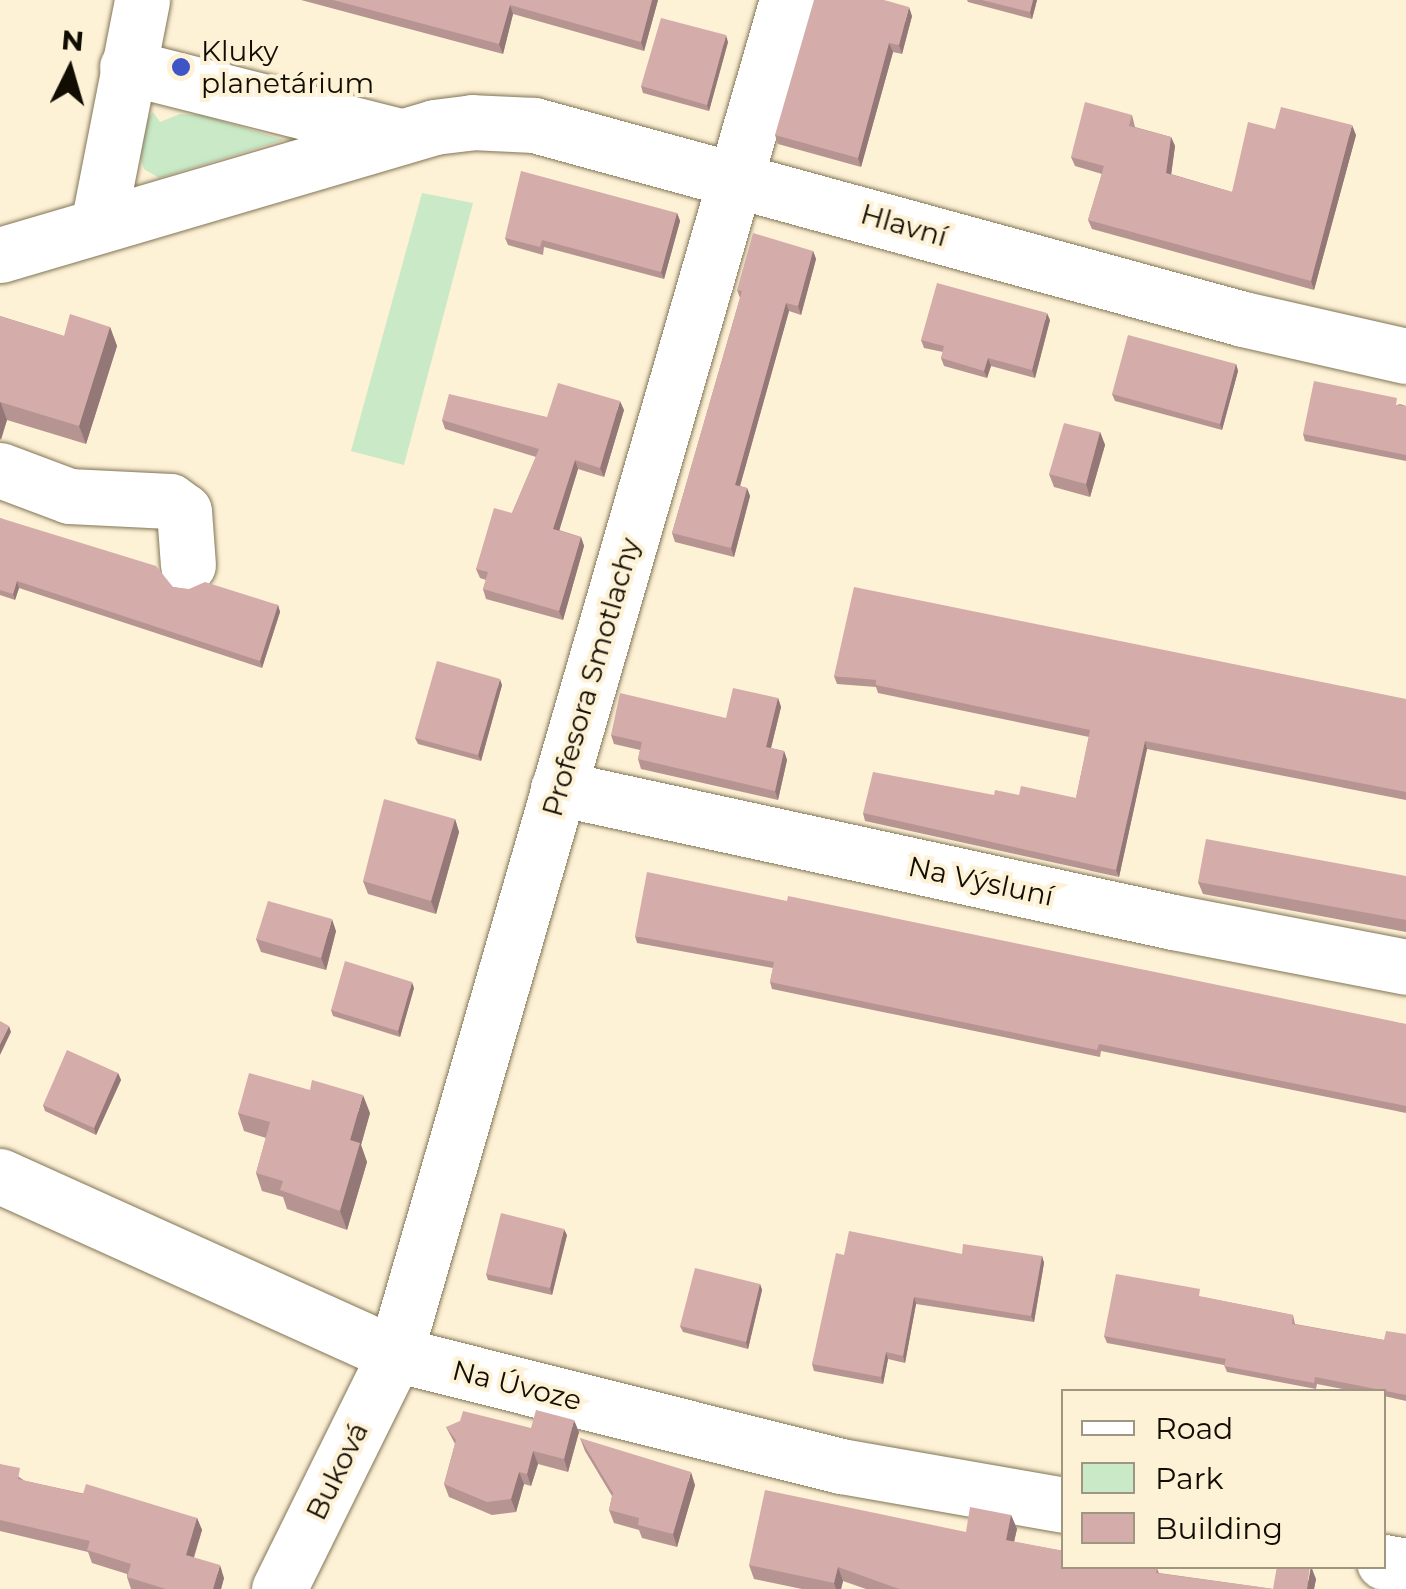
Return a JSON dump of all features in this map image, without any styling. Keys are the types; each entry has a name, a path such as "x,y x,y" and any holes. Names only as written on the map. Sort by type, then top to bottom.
{"street":[{"path":"98,226 142,0"},
{"name":"Profesora Smotlachy","path":"395,1354 787,0"},
{"name":"Hlavní","path":"126,67 400,136"},
{"name":"Hlavní","path":"0,255 400,136 472,122 534,124 1242,319 1406,356"},
{"path":"0,470 69,496 170,501 184,511 188,564"},
{"name":"Na Výsluní","path":"558,788 1173,922 1406,966"},
{"name":"Na Úvoze","path":"0,1176 395,1354 841,1466 1061,1505"},
{"name":"Buková","path":"279,1589 395,1354"}],"green space":[{"path":"153,112 160,122 180,114 202,115 284,140 159,178 144,169 137,147 142,127"},
{"path":"422,193 473,203 404,465 351,451"}],"building":[{"path":"333,0 652,0 641,42 510,5 499,44"},
{"path":"814,0 884,0 909,7 899,45 889,43 858,158 775,135"},
{"path":"982,0 1033,0 1030,12"},
{"path":"661,18 726,35 707,105 641,86"},
{"path":"1085,102 1132,115 1129,126 1171,137 1166,173 1232,192 1248,122 1275,129 1281,107 1352,125 1311,281 1088,220 1104,166 1071,157"},
{"path":"521,171 677,213 661,272 542,240 540,247 505,238"},
{"path":"753,233 813,251 798,306 786,303 735,485 747,488 731,548 672,533 742,291 737,290"},
{"path":"937,283 1047,313 1032,370 988,358 984,371 941,358 944,346 921,340"},
{"path":"70,314 110,327 79,426 0,402 0,316 64,336"},
{"path":"1128,335 1236,364 1220,424 1112,394"},
{"path":"1314,381 1397,398 1396,405 1406,406 1406,455 1303,434"},
{"path":"558,383 620,401 600,468 575,460 553,529 581,537 559,611 483,589 488,572 476,569 494,508 512,513 539,449 442,420 449,394 547,417"},
{"path":"1064,423 1100,432 1086,484 1049,474"},
{"path":"0,518 156,566 173,587 189,589 205,582 278,605 260,661 17,581 13,594 0,590"},
{"path":"854,587 1406,699 1406,792 1145,741 1116,870 863,813 873,772 994,795 995,790 1019,795 1021,786 1076,798 1090,730 876,685 876,680 834,676"},
{"path":"437,661 500,679 478,755 415,738"},
{"path":"733,688 778,698 766,747 784,751 775,791 638,759 642,742 611,735 620,693 726,718"},
{"path":"384,799 455,819 431,901 363,881"},
{"path":"1206,839 1406,876 1406,920 1198,882"},
{"path":"647,872 787,901 788,896 1406,1024 1406,1106 1099,1044 1097,1050 770,982 774,962 635,936"},
{"path":"268,901 332,919 321,958 256,939"},
{"path":"345,961 412,982 398,1031 331,1010"},
{"path":"0,1021 9,1026 0,1044"},
{"path":"67,1050 118,1073 94,1128 43,1105"},
{"path":"249,1073 310,1090 312,1080 363,1095 350,1140 360,1143 340,1211 280,1190 283,1181 256,1173 270,1122 238,1113"},
{"path":"501,1213 564,1229 550,1288 486,1274"},
{"path":"849,1231 962,1254 963,1244 1042,1256 1031,1316 914,1297 903,1356 886,1352 881,1377 812,1364 836,1253 844,1255"},
{"path":"695,1268 760,1284 746,1342 680,1326"},
{"path":"1116,1274 1200,1289 1199,1296 1293,1315 1292,1324 1384,1340 1386,1331 1406,1334 1406,1395 1315,1377 1314,1383 1224,1366 1226,1359 1104,1336"},
{"path":"536,1410 574,1420 564,1459 533,1451 527,1474 519,1472 511,1499 487,1502 444,1484 456,1440 446,1427 460,1421 463,1411 531,1428"},
{"path":"580,1438 691,1472 673,1534 638,1525 639,1518 609,1510 613,1493"},
{"path":"0,1464 20,1468 18,1479 83,1494 86,1484 197,1518 186,1555 220,1565 213,1589 166,1589 127,1577 131,1564 87,1550 90,1541 0,1520"},
{"path":"765,1490 966,1532 970,1507 1011,1515 1006,1540 1061,1550 1061,1569 1157,1569 1156,1573 1273,1589 899,1589 838,1567 834,1583 749,1565"},
{"path":"1276,1569 1310,1569 1307,1589 1273,1589"}],"place":[{"name":"Kluky planetárium","path":"181,67"}]}
